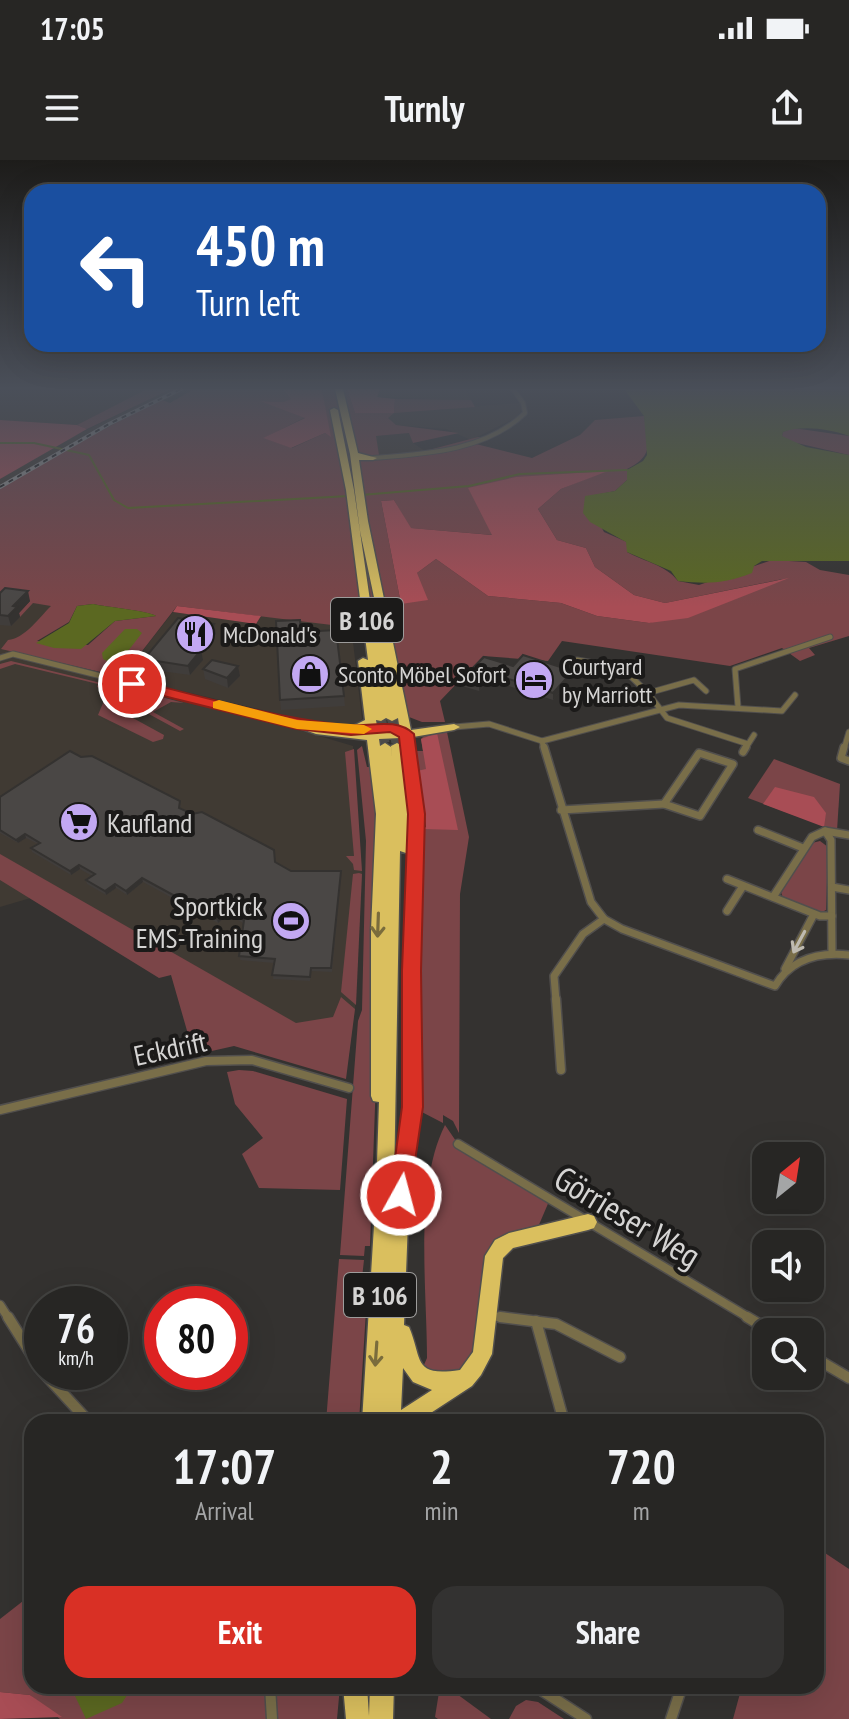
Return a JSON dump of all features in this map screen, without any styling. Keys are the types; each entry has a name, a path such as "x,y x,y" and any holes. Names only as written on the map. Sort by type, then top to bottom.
{"highway":[{"path":"348,462 356,492 392,732 382,814 378,946 379,1102 393,1194"},
{"path":"356,492 358,462"},
{"path":"359,522 352,538 356,604 392,732"},
{"path":"297,725 320,733 454,727"},
{"path":"352,733 392,732"},
{"name":"B 106","path":"373,1414 393,1194 406,836 392,732"},
{"name":"B 106","path":"391,1414 398,1297 393,1194"},
{"path":"413,1414 446,1395 467,1378 482,1354 494,1256 501,1246 509,1241 588,1222"},
{"path":"398,1297 406,1359 419,1376 444,1383 467,1378"},
{"path":"358,1694 358,1719"},
{"path":"381,1719 382,1694"}],"street":[{"path":"738,707 735,669 799,652 830,637"},
{"path":"1,656 13,654 297,725"},
{"path":"577,660 622,668 648,693 667,718 748,744"},
{"path":"648,693 694,680 706,691"},
{"path":"454,727 489,724 542,741 679,705 782,711 795,695"},
{"path":"689,735 704,720"},
{"path":"849,732 841,758 849,761"},
{"path":"743,752 754,735"},
{"path":"542,741 591,902 604,919 622,929 775,986 814,914"},
{"path":"561,810 664,804 700,816 733,764 699,753 664,804"},
{"path":"758,830 803,848"},
{"path":"825,831 831,840 832,953"},
{"path":"773,897 812,837 825,831 849,835"},
{"path":"727,879 814,914 832,916"},
{"path":"727,911 743,886"},
{"path":"832,887 849,890"},
{"path":"561,1070 554,976 583,934 604,919"},
{"path":"785,970 832,953 849,955"},
{"name":"Eckdrift","path":"0,1110 206,1061 239,1058 349,1088"},
{"name":"Görrieser Weg","path":"458,1144 752,1320"},
{"path":"0,1305 24,1343"},
{"path":"487,1316 556,1324 620,1357"},
{"path":"536,1321 562,1414"},
{"path":"824,1363 849,1378"},
{"path":"59,1390 81,1414"},
{"path":"270,1694 272,1719"},
{"path":"547,1694 586,1719"},
{"path":"671,1719 679,1694"}],"shaded area":[{"path":"0,462 30,462 0,479"},
{"path":"26,462 45,462 0,489 0,479"},
{"path":"47,462 639,462 627,469 627,480 615,491 585,497 604,532 627,542 627,552 661,567 678,581 699,585 772,560 806,562 820,570 849,575 849,636 809,648 815,655 800,661 782,648 730,666 562,641 548,661 483,656 440,701 445,722 422,722 409,717 390,624 340,626 177,606 122,677 1,649 8,640 25,632 51,606 33,603 20,617 16,616 30,601 0,597 0,489","holes":["605,471 561,489 538,509 557,540 586,548 595,567 634,595 665,603 783,579 649,623 597,616 561,603 488,596 436,559 417,573 401,604 381,501 394,500 410,528 493,535 469,489","93,604 156,616 115,621 88,645 37,641 69,622 77,606"]},
{"path":"642,462 849,462 849,561 762,561 754,566 752,573 742,577 715,582 678,581 671,571 627,552 626,542 590,522 583,513 585,496 615,491 627,480 627,470"},
{"path":"608,471 561,489 538,509 557,540 586,548 595,567 634,595 665,603 789,578 688,618 649,623 597,616 561,603 488,596 436,559 417,573 428,600 401,604 381,501 394,500 411,528 492,535 468,488 516,477"},
{"path":"0,587 74,594 12,657 262,719 353,746 362,874 355,1009 349,1054 61,889 0,907"},
{"path":"93,604 156,616 115,621 81,649 54,648 36,643 69,623 77,606"},
{"path":"177,606 261,616 256,624 173,612"},
{"path":"173,612 256,624 261,616 351,625 362,719 354,726 331,726 122,677"},
{"path":"125,629 137,629 142,633 117,660 109,662 103,659 102,653"},
{"path":"11,661 105,684 113,688 108,700 111,706 164,735 163,739 153,742 98,715 108,691 97,687 98,684 15,664 0,669 0,664"},
{"path":"135,690 184,703 171,702 153,712 184,729 180,731 125,701 124,696"},
{"path":"447,732 469,837 460,894 459,1133 453,1121 443,1115 443,1123 416,1109 423,830 426,827 415,751 423,751 421,739 425,735"},
{"path":"437,733 458,830 423,829 426,818 422,816 417,771 426,769 421,739"},
{"path":"362,746 367,767 371,767 376,780 377,1051 370,1246 365,1246 364,1256 340,1255 358,1021 362,1010 366,841 357,750"},
{"path":"354,749 362,871 354,870 346,856 354,856 345,752"},
{"path":"774,759 840,784 837,831 748,798"},
{"path":"775,787 814,797 826,813 824,827 763,804"},
{"path":"820,841 828,847 826,910 820,913 783,898 781,892 812,843"},
{"path":"0,854 296,1023 333,1017 341,997 355,1009 346,1079 234,1046 194,1055 171,975 159,978 0,880"},
{"path":"353,874 362,874 356,1005 341,992"},
{"path":"253,1071 347,1099 340,1190 259,1188 242,1154 263,1138 235,1104 227,1072"},
{"path":"445,1125 458,1144 550,1199 535,1234 501,1246 476,1368 419,1376 427,1358 424,1238 429,1178"},
{"path":"339,1259 364,1260 362,1278 368,1279 360,1414 327,1414"},
{"path":"824,1552 849,1569 849,1719 733,1719 740,1694 824,1694"},
{"path":"24,1600 24,1694 339,1694 337,1719 60,1719 30,1695 0,1692 0,1619"},
{"path":"0,1692 30,1695 62,1717 0,1719"},
{"path":"128,1694 122,1703 86,1719 75,1696"},
{"path":"439,1694 457,1694 491,1719 438,1719 435,1717"},
{"path":"526,1700 538,1702 564,1719 509,1719 516,1706"}],"building":[{"path":"5,588 28,591 8,616 0,615 0,593"},
{"path":"178,618 214,624 207,633 193,630 182,647 201,650 188,666 144,659"},
{"name":"Sconto Möbel Sofort","path":"300,620 301,632 336,630 344,696 280,700 276,621"},
{"name":"Courtyard by Marriott","path":"523,655 573,671 553,693 533,686 537,681 515,681 490,673 479,684 462,679 484,657 513,666"},
{"path":"212,660 238,666 227,678 203,669"},
{"path":"70,751 81,757 92,756 180,801 179,808 192,814 202,812 274,850 275,862 291,871 341,871 331,968 311,968 310,977 272,975 275,959 239,956 244,920 227,911 217,919 142,878 126,891 115,884 105,891 86,880 95,874 79,865 70,871 31,848 40,843 25,834 16,840 0,830 0,797"}],"waterway":[{"path":"93,462 114,500 128,508 349,496"},
{"path":"361,495 469,486 520,474 627,470"}],"tunnel":[{"path":"381,718 385,747"},
{"path":"392,718 397,746"}],"railway":[{"path":"0,487 44,462"}],"slow traffic":[{"path":"219,705 297,725 351,731 364,729"}],"place":[{"name":"McDonald's","path":"195,634"},
{"name":"Sconto Möbel Sofort","path":"310,674"},
{"name":"Courtyard by Marriott","path":"534,680"},
{"name":"Kaufland","path":"79,822"},
{"name":"Sportkick EMS-Training","path":"291,921"}],"route":[{"path":"132,684 297,725 351,731 391,728 407,734 416,814 412,1107 401,1195"}]}
